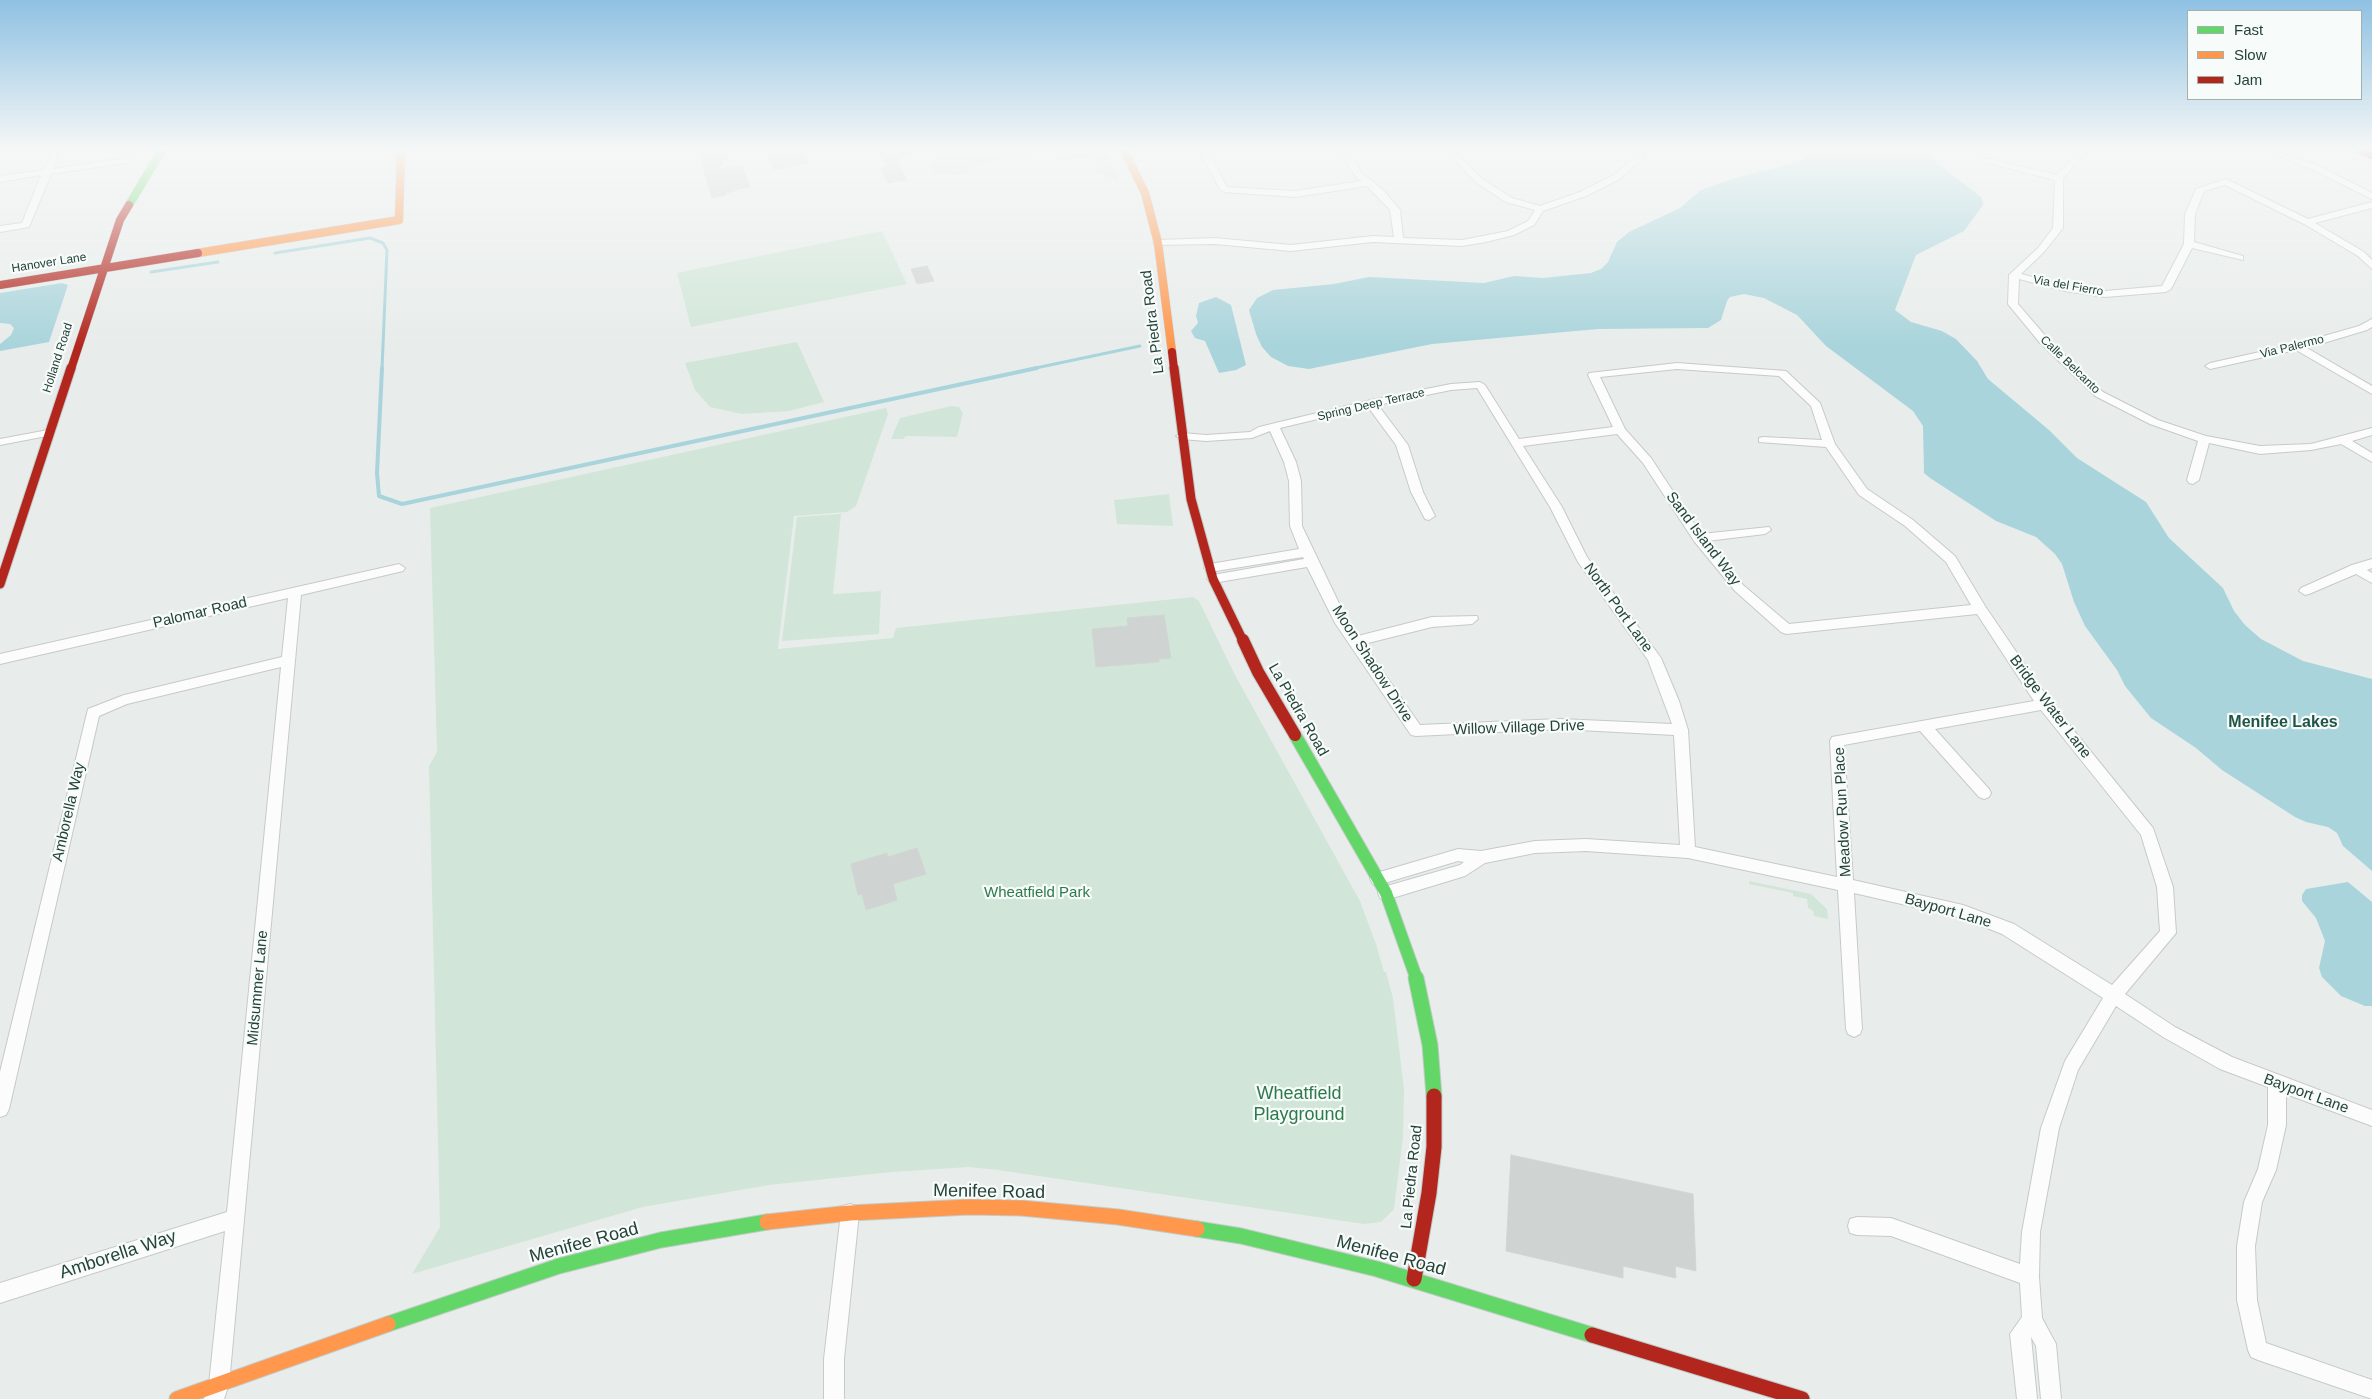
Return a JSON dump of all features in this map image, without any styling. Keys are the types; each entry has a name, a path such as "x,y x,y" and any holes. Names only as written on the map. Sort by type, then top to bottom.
{"street":[{"path":"0,229 26,225 30,215"},
{"name":"Holland Road","path":"0,584 102,269 123,215"},
{"name":"Hanover Lane","path":"0,285 399,220 399,215"},
{"name":"La Piedra Road","path":"1150,215 1158,243 1190,499 1211,574 1258,672 1386,893 1416,978 1430,1045 1434,1102 1434,1147 1429,1193 1414,1280"},
{"path":"1396,215 1399,239"},
{"path":"1158,243 1215,241 1291,248 1353,240 1399,239 1462,243 1486,240 1511,233 1531,223 1536,215"},
{"path":"2014,276 2041,250 2058,228 2058,215"},
{"name":"Via del Fierro","path":"2014,276 2065,288 2105,294 2166,290 2189,244 2190,215"},
{"name":"Via del Fierro","path":"2293,215 2307,222"},
{"path":"2307,222 2333,215"},
{"path":"2307,222 2361,254 2372,266"},
{"path":"2189,244 2240,258"},
{"name":"Calle Belcanto","path":"2014,276 2013,304 2044,342 2098,394 2154,422 2204,438 2260,450 2311,447 2372,431"},
{"name":"Via Palermo","path":"2210,366 2298,348 2363,328 2372,322"},
{"path":"2298,348 2372,391"},
{"name":"Bridge Water Lane","path":"1620,430 1593,375 1677,366 1782,373 1816,405 1829,444 1863,492 1909,523 1951,559 1980,608 2044,704 2148,832 2165,888 2168,933 2114,995 2071,1067 2050,1128 2041,1169 2031,1232 2029,1277 2032,1320 2046,1344 2052,1399"},
{"name":"Spring Deep Terrace","path":"1182,436 1206,438 1252,435 1268,429 1371,403 1451,388 1480,385"},
{"name":"North Port Lane","path":"1480,385 1556,507 1582,559 1654,658 1672,701 1681,730 1688,852"},
{"path":"1371,403 1402,445 1417,492 1429,516"},
{"name":"Moon Shadow Drive","path":"1268,429 1290,462 1295,481 1296,526 1309,557 1340,620 1416,731"},
{"path":"1517,443 1620,430"},
{"name":"Sand Island Way","path":"1620,430 1647,461 1698,538 1739,588 1786,629 1980,608"},
{"path":"0,442 48,433"},
{"path":"2193,480 2204,438"},
{"path":"1763,440 1829,444"},
{"path":"2343,440 2372,458"},
{"path":"1698,538 1765,530"},
{"path":"1211,574 1309,557"},
{"path":"2305,591 2356,568 2372,563"},
{"name":"Palomar Road","path":"0,659 399,568"},
{"path":"2356,568 2372,579"},
{"name":"Midsummer Lane","path":"218,1394 295,592"},
{"path":"1355,642 1432,622 1472,619"},
{"name":"Amborella Way","path":"0,1109 92,713 124,700 289,660"},
{"name":"Meadow Run Place","path":"1854,1029 1837,741 2044,704"},
{"name":"Willow Village Drive","path":"1416,731 1560,724 1681,730"},
{"path":"1923,725 1984,793"},
{"name":"Bayport Lane","path":"1378,879 1458,855 1481,857 1535,847 1586,845 1688,852 1846,887 1912,899 1955,910 2008,929 2066,963 2168,1032 2226,1063 2372,1118"},
{"name":"Bayport Lane","path":"1386,893 1465,870 1481,857"},
{"path":"2276,1083 2276,1125 2266,1170 2253,1202 2246,1246 2247,1300 2258,1350 2372,1390"},
{"name":"Menifee Road","path":"177,1399 218,1394 559,1266 661,1240 744,1224 850,1213 969,1206 1021,1208 1118,1217 1241,1236 1414,1280 1802,1399"},
{"path":"834,1399 838,1317 850,1213"},
{"name":"Amborella Way","path":"0,1294 236,1218"},
{"path":"1858,1226 1891,1227 2029,1277"},
{"path":"2027,1399 2020,1334 2032,1320"}],"green space":[{"path":"882,231 907,284 691,327 677,273"},
{"path":"797,342 824,402 789,411 742,414 710,407 695,390 685,363"},
{"path":"951,406 959,407 963,413 957,437 906,436 903,439 891,439 900,418"},
{"name":"Wheatfield Park","path":"886,408 888,414 856,506 847,512 794,516 778,649 893,638 896,628 1193,597 1199,601 1235,675 1360,901 1384,972 1386,972 1393,998 1404,1089 1403,1137 1394,1209 1381,1222 1364,1224 998,1170 969,1167 892,1172 769,1185 643,1207 412,1274 440,1227 429,766 437,752 430,508"},
{"path":"1169,494 1173,526 1117,524 1114,500"},
{"path":"841,514 833,594 881,591 879,634 782,641 797,517"},
{"path":"1749,881 1811,894 1827,909 1828,919 1814,916 1813,911 1808,908 1807,899 1793,896 1793,893 1749,884"}],"water":[{"path":"1665,215 1975,215 1964,231 1916,255 1895,310 1911,322 1942,331 1956,339 1977,361 1988,379 2049,430 2077,458 2146,502 2169,538 2223,588 2234,611 2245,625 2261,639 2303,661 2372,679 2372,871 2343,846 2337,833 2328,827 2306,822 2295,817 2222,770 2196,748 2151,718 2125,686 2117,670 2085,626 2074,602 2062,564 2055,554 2036,537 1996,521 1924,473 1923,426 1913,411 1826,346 1797,315 1764,298 1744,294 1730,297 1721,320 1708,328 1598,329 1432,344 1309,369 1288,366 1271,357 1262,347 1249,310 1257,298 1273,290 1334,284 1369,277 1484,283 1514,276 1543,278 1591,273 1601,269 1608,262 1617,242 1629,232"},
{"path":"62,283 68,285 49,342 0,351 0,344 11,335 14,328 10,324 0,323 0,293"},
{"path":"1216,297 1231,305 1246,365 1236,370 1219,373 1205,341 1195,338 1191,331 1198,323 1196,316 1199,303"},
{"path":"2348,882 2372,902 2372,1006 2365,1006 2341,996 2322,977 2319,968 2325,941 2316,918 2302,901 2302,895 2306,889"}],"building":[{"path":"927,266 934,281 917,284 911,269"},
{"path":"1164,615 1171,658 1159,659 1159,662 1096,667 1092,629 1128,626 1127,618"},
{"path":"917,848 926,874 893,884 897,900 866,910 862,894 858,895 851,864 887,853 888,857"},
{"path":"1511,1155 1693,1194 1696,1271 1675,1266 1676,1278 1623,1266 1623,1278 1506,1251"}],"waterway":[{"path":"275,253 370,238 383,243 387,250 382,369"},
{"path":"151,272 218,262"},
{"path":"1031,369 1140,346"},
{"path":"382,368 377,473 379,496 402,504 1037,368"}],"traffic: fast":[{"path":"1295,735 1386,893 1415,971 1430,1045 1434,1096"},
{"path":"388,1324 559,1266 661,1240 767,1222"},
{"path":"1197,1229 1241,1236 1377,1269 1592,1335"}],"traffic: slow":[{"path":"198,253 399,220 399,215"},
{"path":"1151,215 1158,243 1172,352"},
{"path":"767,1222 850,1213 969,1207 1021,1208 1118,1217 1197,1229"},
{"path":"177,1399 388,1324"}],"traffic: jam":[{"path":"0,584 123,215"},
{"path":"0,285 198,253"},
{"path":"1172,352 1191,499 1213,579 1258,672 1295,735"},
{"path":"1414,1279 1429,1193 1434,1147 1434,1096"},
{"path":"1592,1335 1802,1399"}],"district":[{"name":"Menifee Lakes","path":"2283,723"}],"park label":[{"name":"Wheatfield Playground","path":"1299,1104"}]}
